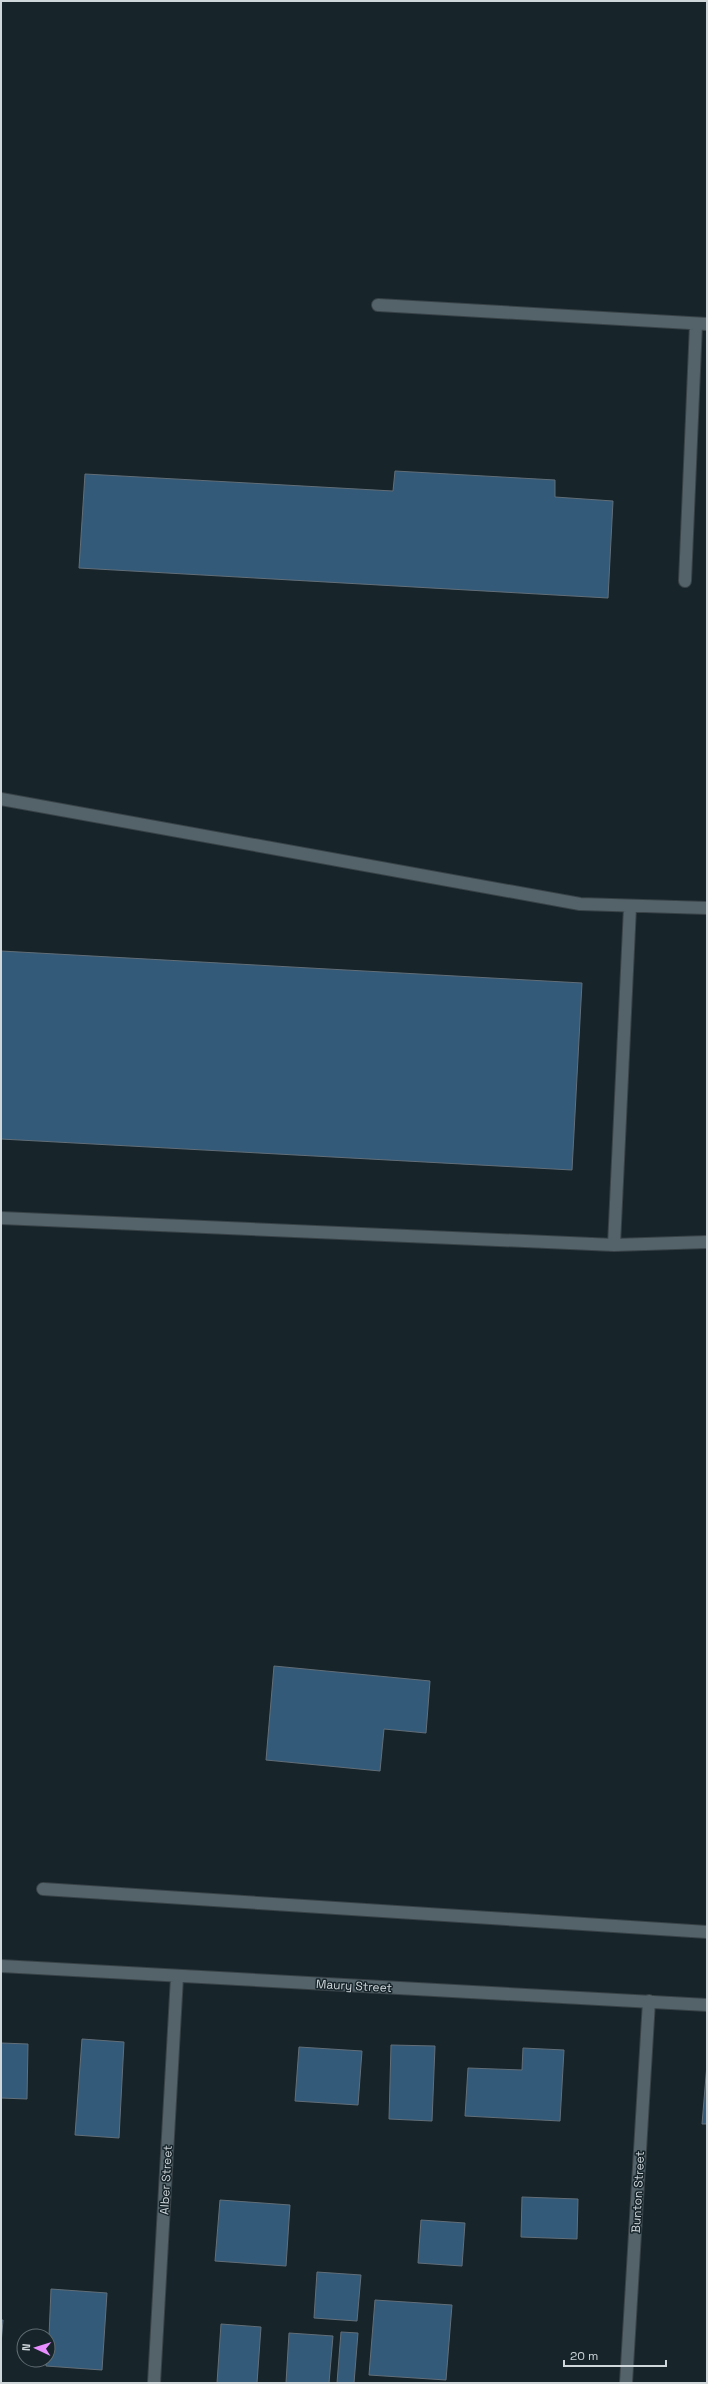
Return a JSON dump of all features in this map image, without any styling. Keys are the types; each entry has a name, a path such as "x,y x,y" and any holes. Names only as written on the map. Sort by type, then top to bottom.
{"street":[{"path":"378,305 701,324 685,581"},
{"path":"1,799 580,904 630,907 707,908"},
{"path":"614,1245 630,907"},
{"path":"1,1218 614,1245 707,1242"},
{"path":"44,1889 707,1932"},
{"name":"Maury Street","path":"1,1966 177,1977 707,2005"},
{"name":"Alber Street","path":"154,2383 177,1977"},
{"name":"Bunton Street","path":"626,2383 649,2001"}],"building":[{"path":"395,471 555,480 555,497 613,501 608,598 79,568 85,474 393,491"},
{"path":"1,951 582,983 572,1170 1,1139"},
{"path":"274,1666 430,1681 426,1733 384,1729 380,1771 266,1760"},
{"path":"82,2039 124,2042 119,2138 75,2135"},
{"path":"1,2043 28,2044 27,2099 1,2098"},
{"path":"391,2045 435,2046 432,2121 389,2119"},
{"path":"299,2047 362,2051 358,2105 295,2101"},
{"path":"523,2048 564,2050 560,2121 465,2116 468,2068 522,2070"},
{"path":"707,2064 707,2124 702,2124"},
{"path":"522,2197 578,2199 577,2239 521,2237"},
{"path":"220,2200 290,2205 286,2266 215,2261"},
{"path":"421,2220 465,2223 462,2266 418,2263"},
{"path":"317,2272 361,2275 357,2321 314,2318"},
{"path":"51,2289 107,2293 102,2370 56,2367 56,2328 49,2328"},
{"path":"375,2300 452,2305 446,2380 369,2375"},
{"path":"1,2320 3,2320 1,2344"},
{"path":"221,2324 261,2327 257,2383 217,2383"},
{"path":"341,2332 358,2333 354,2383 337,2383"},
{"path":"289,2333 333,2336 329,2383 286,2383"}]}
